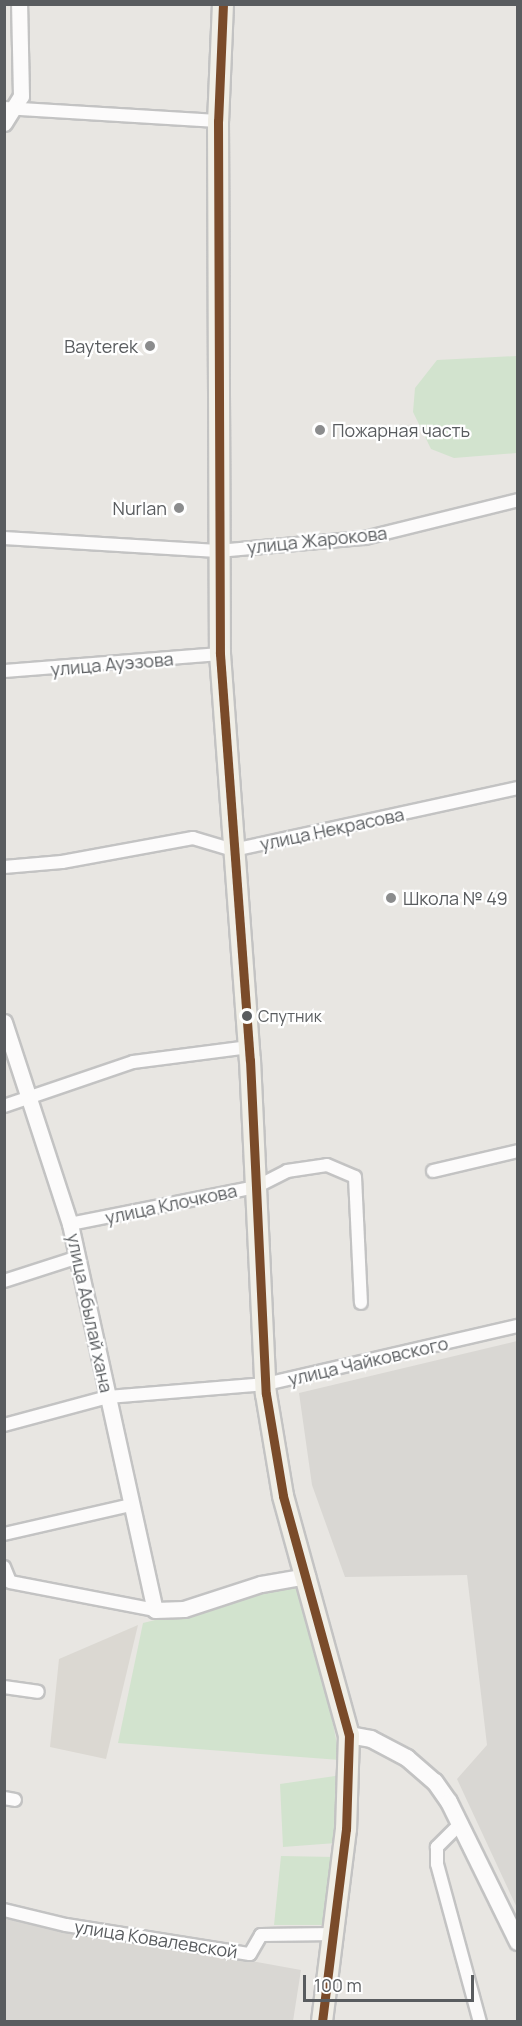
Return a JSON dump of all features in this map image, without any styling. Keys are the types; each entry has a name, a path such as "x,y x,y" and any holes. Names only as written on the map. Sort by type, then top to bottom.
{"main road":[{"path":"223,4 218,121 220,654 249,1047 266,1384 272,1447 349,1735 348,1798 335,1934 322,2022"},
{"path":"349,1735 371,1739 423,1769 460,1824 518,1942"}],"street":[{"path":"4,123 9,108 21,96 19,4"},
{"path":"9,108 218,121"},
{"name":"улица Жарокова","path":"4,538 218,551 365,538 518,500"},
{"name":"улица Ауэзова","path":"4,671 220,654"},
{"name":"улица Некрасова","path":"4,867 62,862 193,838 233,850 518,788"},
{"name":"улица Абылай хана","path":"4,1022 70,1224 75,1258 155,1610"},
{"path":"4,1106 133,1062 249,1047"},
{"path":"433,1171 518,1150"},
{"name":"улица Клочкова","path":"70,1224 256,1187 287,1172 327,1165 355,1177 361,1303"},
{"path":"4,1281 75,1258"},
{"name":"улица Чайковского","path":"4,1425 108,1397 266,1384 518,1326"},
{"path":"4,1534 131,1505"},
{"path":"4,1567 10,1582 155,1610 184,1609 261,1584 307,1576"},
{"path":"4,1687 38,1692"},
{"path":"460,1824 437,1847 437,1864 480,2022"},
{"name":"улица Ковалевской","path":"4,1910 66,1925 250,1954 261,1935 335,1934"}],"shaded area":[{"path":"518,1341 517,1908 457,1779 487,1745 467,1575 345,1577 312,1485 299,1393"},
{"path":"138,1625 106,1759 50,1747 59,1659"},
{"path":"4,1916 301,1970 293,2021 5,2021"}],"green space":[{"path":"517,356 517,453 454,458 431,449 413,412 415,388 437,360"},
{"path":"306,1583 340,1760 118,1743 143,1623"},
{"path":"342,1775 336,1843 283,1847 280,1784"},
{"path":"281,1856 335,1857 325,1925 274,1925"}],"transit line":[{"path":"223,4 218,121 220,654 250,1060 266,1394 283,1496 349,1735 346,1829 322,2022"}],"place":[{"name":"Bayterek","path":"150,346"},
{"name":"Пожарная часть","path":"320,430"},
{"name":"Nurlan","path":"179,508"},
{"name":"Школа № 49","path":"391,898"},
{"name":"Спутник","path":"247,1016"}]}
